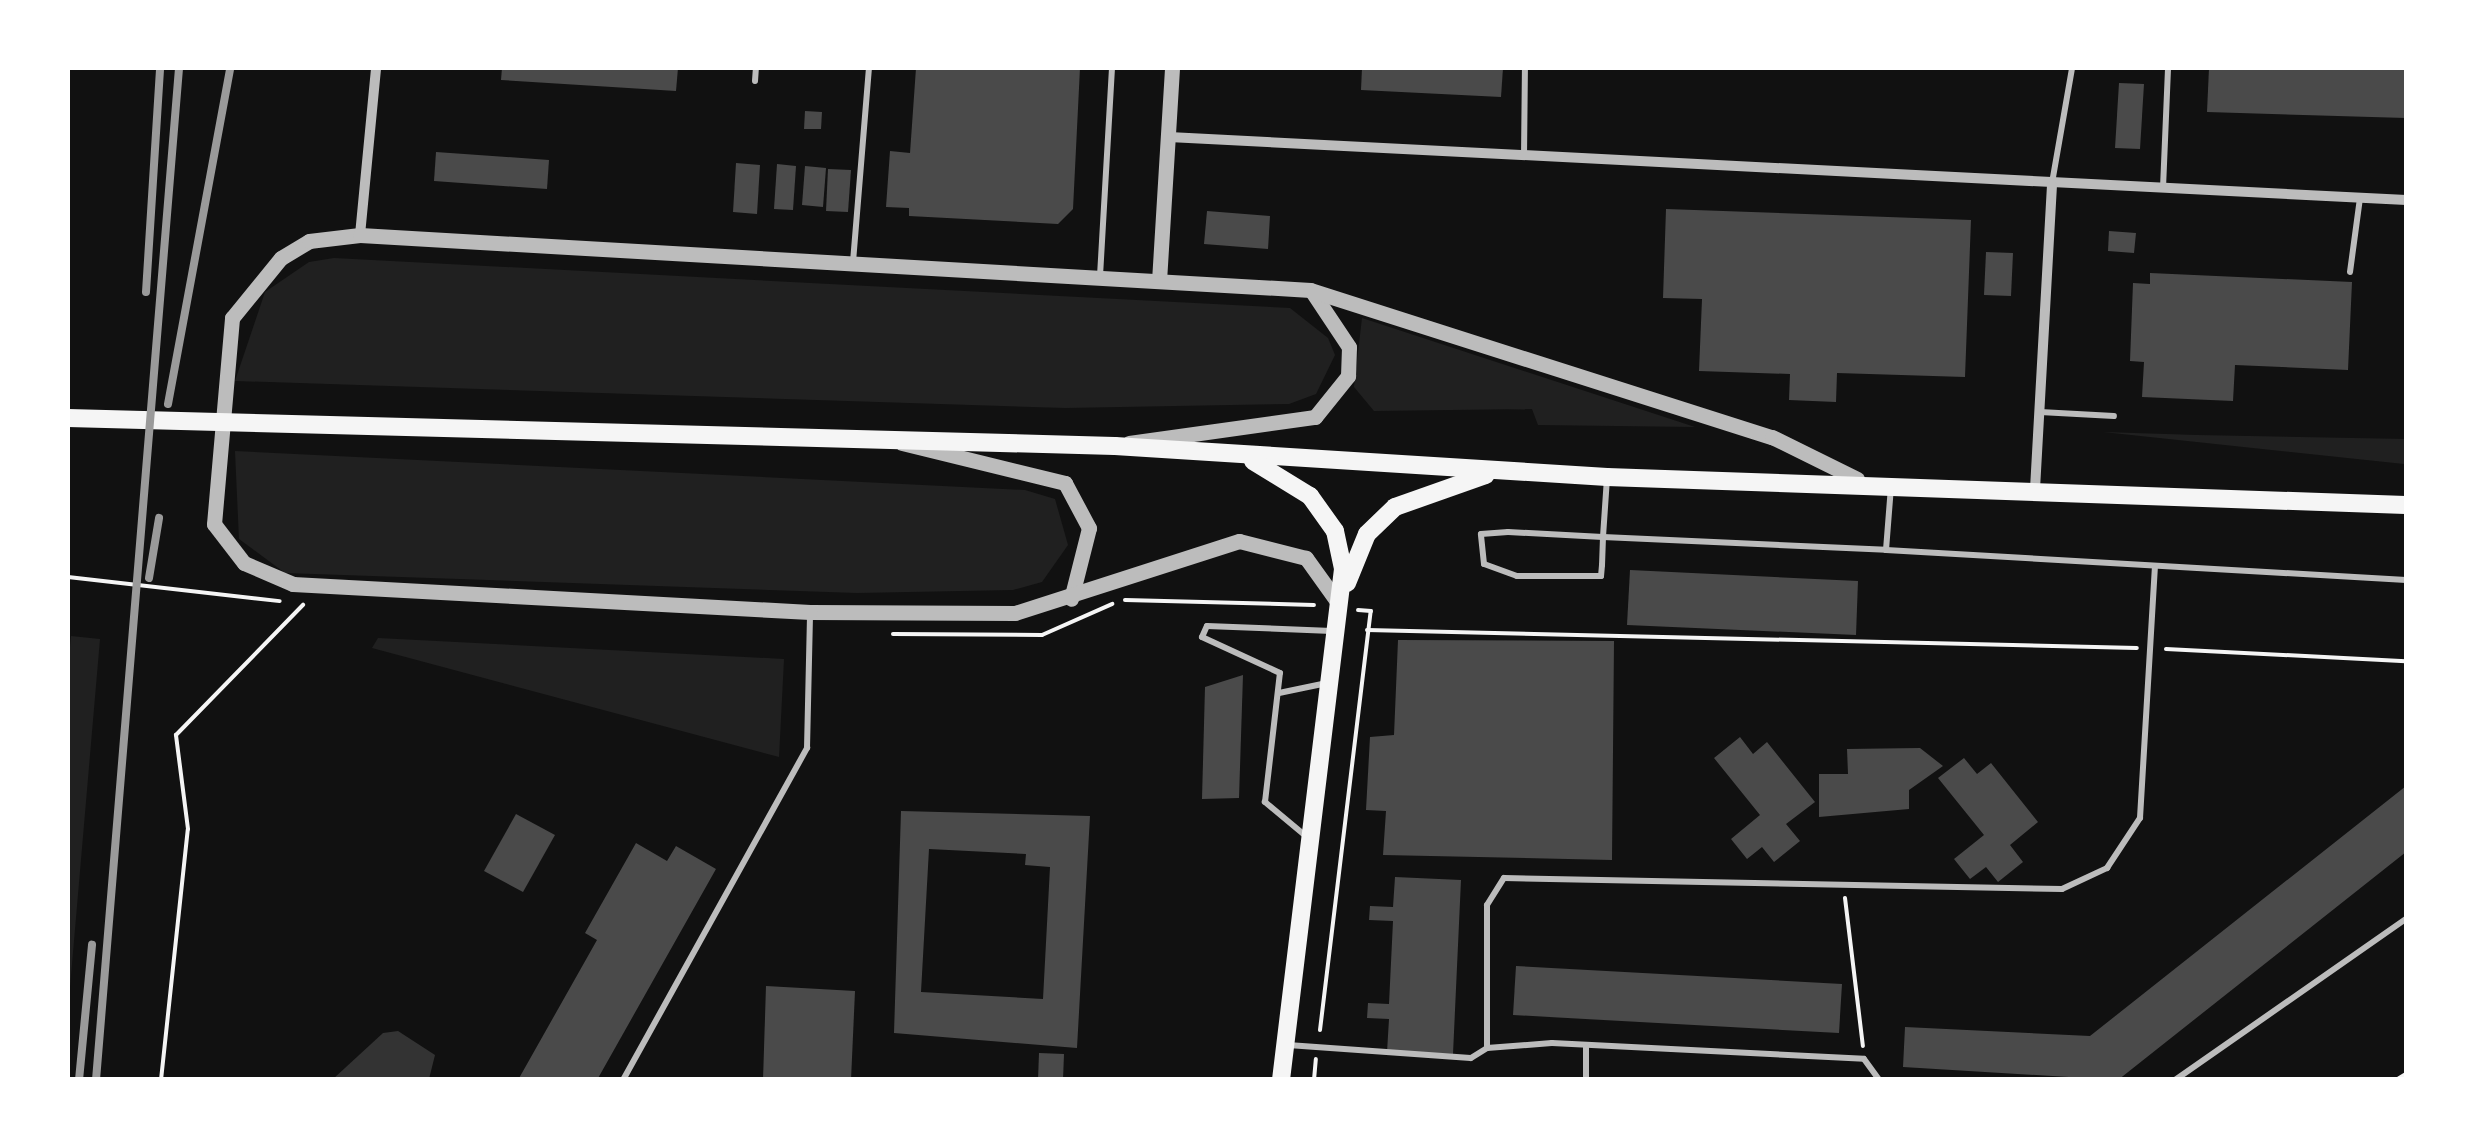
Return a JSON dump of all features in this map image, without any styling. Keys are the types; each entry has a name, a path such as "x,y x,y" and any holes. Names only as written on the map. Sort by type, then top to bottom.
{"main road":[{"path":"68,418 240,426 1114,446 1607,477 1857,479 2406,505"},
{"path":"1236,454 1283,472 1324,514 1341,549 1341,608 1334,682 1282,1080"},
{"path":"1341,608 1367,534 1395,508 1510,470"}],"street":[{"path":"360,234 376,68"},
{"path":"1159,281 1172,68"},
{"path":"1169,137 2052,185 2406,200"},
{"path":"2036,489 2052,185"},
{"path":"1341,608 1320,567 1287,549 1239,541 1071,599 1015,613 810,612 320,587 244,563 214,524 224,362 232,318 257,278 309,241 360,234 1310,290 1772,437 1857,479"},
{"path":"1114,446 1316,417 1348,376 1348,347 1310,290"},
{"path":"888,439 1066,483 1089,528 1071,599"}],"lane":[{"path":"754,81 756,68"},
{"path":"853,263 869,68"},
{"path":"1100,277 1112,68"},
{"path":"1524,68 1524,158"},
{"path":"2052,185 2072,68"},
{"path":"2163,190 2168,68"},
{"path":"2350,272 2360,198"},
{"path":"2040,412 2114,416"},
{"path":"1607,477 1603,537 1595,579 1493,572 1478,550 1487,532 1603,537 1886,550 2406,580"},
{"path":"1886,550 1892,481"},
{"path":"1487,1048 1487,905 1504,878 1841,878 2062,888 2107,868 2140,818 2155,568"},
{"path":"622,1080 807,748 810,612"},
{"path":"1312,842 1266,802 1279,693 1271,663 1210,647 1207,626 1338,631"},
{"path":"1279,693 1334,682"},
{"path":"2174,1080 2406,919"},
{"path":"1286,1045 1472,1058 1487,1048 1586,1044 1864,1059 1880,1080"},
{"path":"1586,1044 1586,1080"}],"path":[{"path":"160,1080 188,829 176,735 320,587"},
{"path":"1314,1080 1366,630 2150,648 2406,662"},
{"path":"1841,878 1864,1059"},
{"path":"2396,1080 2406,1074"}],"shaded area":[{"path":"334,258 1290,308 1328,338 1335,355 1316,394 1289,404 1065,408 235,381 265,292 309,262"},
{"path":"1362,318 1695,427 1538,425 1532,409 1374,411 1354,387"},
{"path":"2103,432 2197,435 2406,439 2404,464"},
{"path":"235,451 1025,490 1055,499 1068,545 1042,582 1013,590 857,593 285,573 239,539"},
{"path":"71,636 100,639 68,1010 68,667"},
{"path":"378,638 784,659 779,757 372,648"},
{"path":"398,1031 435,1055 429,1079 333,1079 383,1033"}],"building":[{"path":"502,68 678,68 676,91 501,80"},
{"path":"916,68 1080,68 1073,209 1058,224 909,216 909,208 886,207 890,151 910,153"},
{"path":"1362,68 1503,68 1501,97 1361,90"},
{"path":"2209,68 2406,68 2406,118 2207,112"},
{"path":"2119,83 2144,84 2140,149 2115,148"},
{"path":"805,111 822,112 821,129 804,129"},
{"path":"436,152 549,160 547,189 434,181"},
{"path":"736,163 760,165 757,214 733,212"},
{"path":"777,164 796,166 793,210 774,209"},
{"path":"805,166 826,168 823,207 802,205"},
{"path":"828,169 851,170 848,212 826,211"},
{"path":"1666,209 1971,220 1965,377 1837,373 1836,402 1789,400 1790,374 1699,371 1702,299 1663,298"},
{"path":"1207,211 1270,216 1268,249 1204,244"},
{"path":"2109,231 2136,233 2134,253 2108,251"},
{"path":"1986,252 2013,253 2011,296 1984,295"},
{"path":"2150,273 2352,282 2348,370 2235,365 2233,401 2142,397 2144,362 2130,361 2133,283 2150,284"},
{"path":"1630,570 1858,581 1856,635 1627,625"},
{"path":"1398,640 1614,641 1612,860 1383,855 1386,811 1366,810 1370,737 1394,735"},
{"path":"1243,675 1239,798 1202,799 1205,687"},
{"path":"1740,737 1753,754 1767,742 1815,802 1786,824 1800,841 1774,862 1762,847 1747,859 1731,839 1760,815 1714,758"},
{"path":"1920,748 1943,766 1909,790 1909,809 1819,817 1819,774 1848,774 1847,749"},
{"path":"1964,758 1977,774 1991,763 2038,822 2010,845 2023,862 1998,882 1986,867 1970,879 1954,859 1984,835 1938,778"},
{"path":"2406,786 2406,852 2118,1080 1903,1067 1905,1027 2090,1036"},
{"path":"901,811 1090,816 1077,1048 894,1033","holes":["929,849 1026,854 1025,865 1050,867 1043,999 921,992"]},
{"path":"516,814 555,835 523,892 484,871"},
{"path":"636,843 667,861 676,846 716,869 597,1080 518,1080 597,940 585,933"},
{"path":"1395,877 1461,880 1453,1054 1387,1052 1389,1019 1367,1018 1368,1003 1389,1004 1393,921 1369,920 1370,906 1393,907"},
{"path":"1516,966 1842,984 1839,1033 1513,1015"},
{"path":"766,986 855,991 851,1080 763,1080"},
{"path":"1039,1053 1064,1054 1063,1080 1038,1080"}],"railway":[{"path":"146,292 160,68"},
{"path":"96,1080 179,68"},
{"path":"168,404 230,68"},
{"path":"149,578 159,518"},
{"path":"79,1080 92,945"}]}
